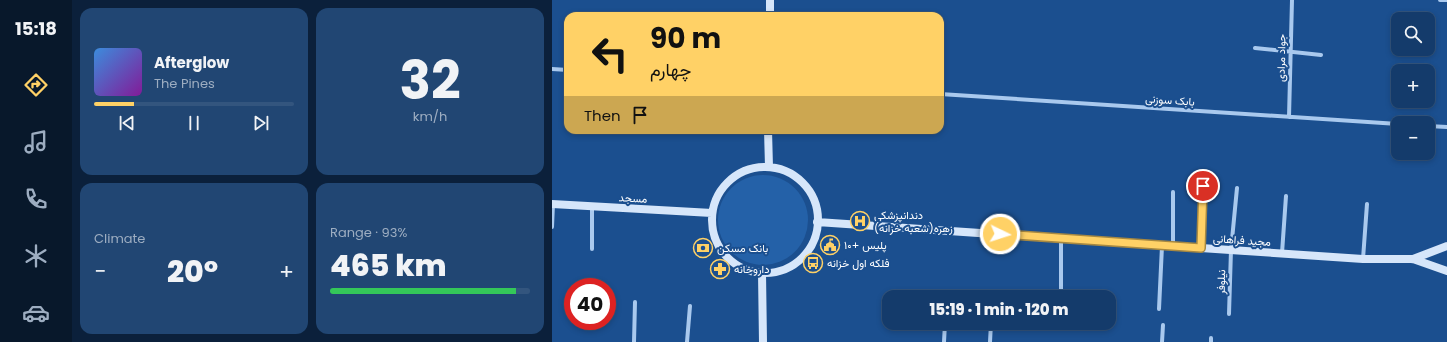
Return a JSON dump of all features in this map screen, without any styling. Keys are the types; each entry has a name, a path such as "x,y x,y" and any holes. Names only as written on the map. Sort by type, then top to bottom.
{"street":[{"path":"770,0 770,12"},
{"name":"جواد مرادی","path":"1289,117 1292,0"},
{"path":"1440,0 1447,0"},
{"path":"1255,48 1320,56"},
{"path":"552,69 564,70"},
{"name":"بابک سوزنی","path":"944,94 1391,124"},
{"path":"1435,126 1447,127"},
{"path":"768,134 768,167"},
{"path":"768,167 782,170 794,176 804,185 812,196 818,222 810,248 801,259 789,267 762,273 741,267 732,262 724,254 714,235 712,213 720,192 727,183 746,171 768,167"},
{"path":"1201,248 1203,186"},
{"name":"نیلوفر","path":"1229,314 1231,250 1237,188"},
{"path":"1173,192 1173,246"},
{"path":"1282,253 1286,196"},
{"path":"552,227 553,204"},
{"name":"مسجد","path":"553,204 712,213"},
{"path":"1363,259 1367,204"},
{"path":"592,207 592,249"},
{"name":"مجید فراهانی","path":"818,222 1363,259 1413,259 1447,271"},
{"path":"1061,238 1061,290"},
{"path":"1159,309 1162,245"},
{"path":"1413,259 1447,246"},
{"path":"762,273 763,342"},
{"path":"634,342 635,302"},
{"path":"687,342 690,306"},
{"path":"1162,325 1162,342"},
{"path":"944,342 945,330"},
{"path":"990,342 991,330"}],"shaded area":[{"path":"763,175 780,178 795,188 805,203 808,220 805,237 795,252 780,262 763,265 746,262 731,252 721,237 718,220 721,203 731,188 746,178"}],"place":[{"name":"دندانپزشکی زهره(شعبه خزانه)","path":"860,221"},
{"name":"پلیس +۱۰","path":"830,245"},
{"name":"بانک مسکن","path":"703,248"},
{"name":"فلکه اول خزانه","path":"813,263"},
{"name":"داروخانه","path":"720,269"}],"route":[{"path":"1000,234 1201,248 1203,186"}]}
